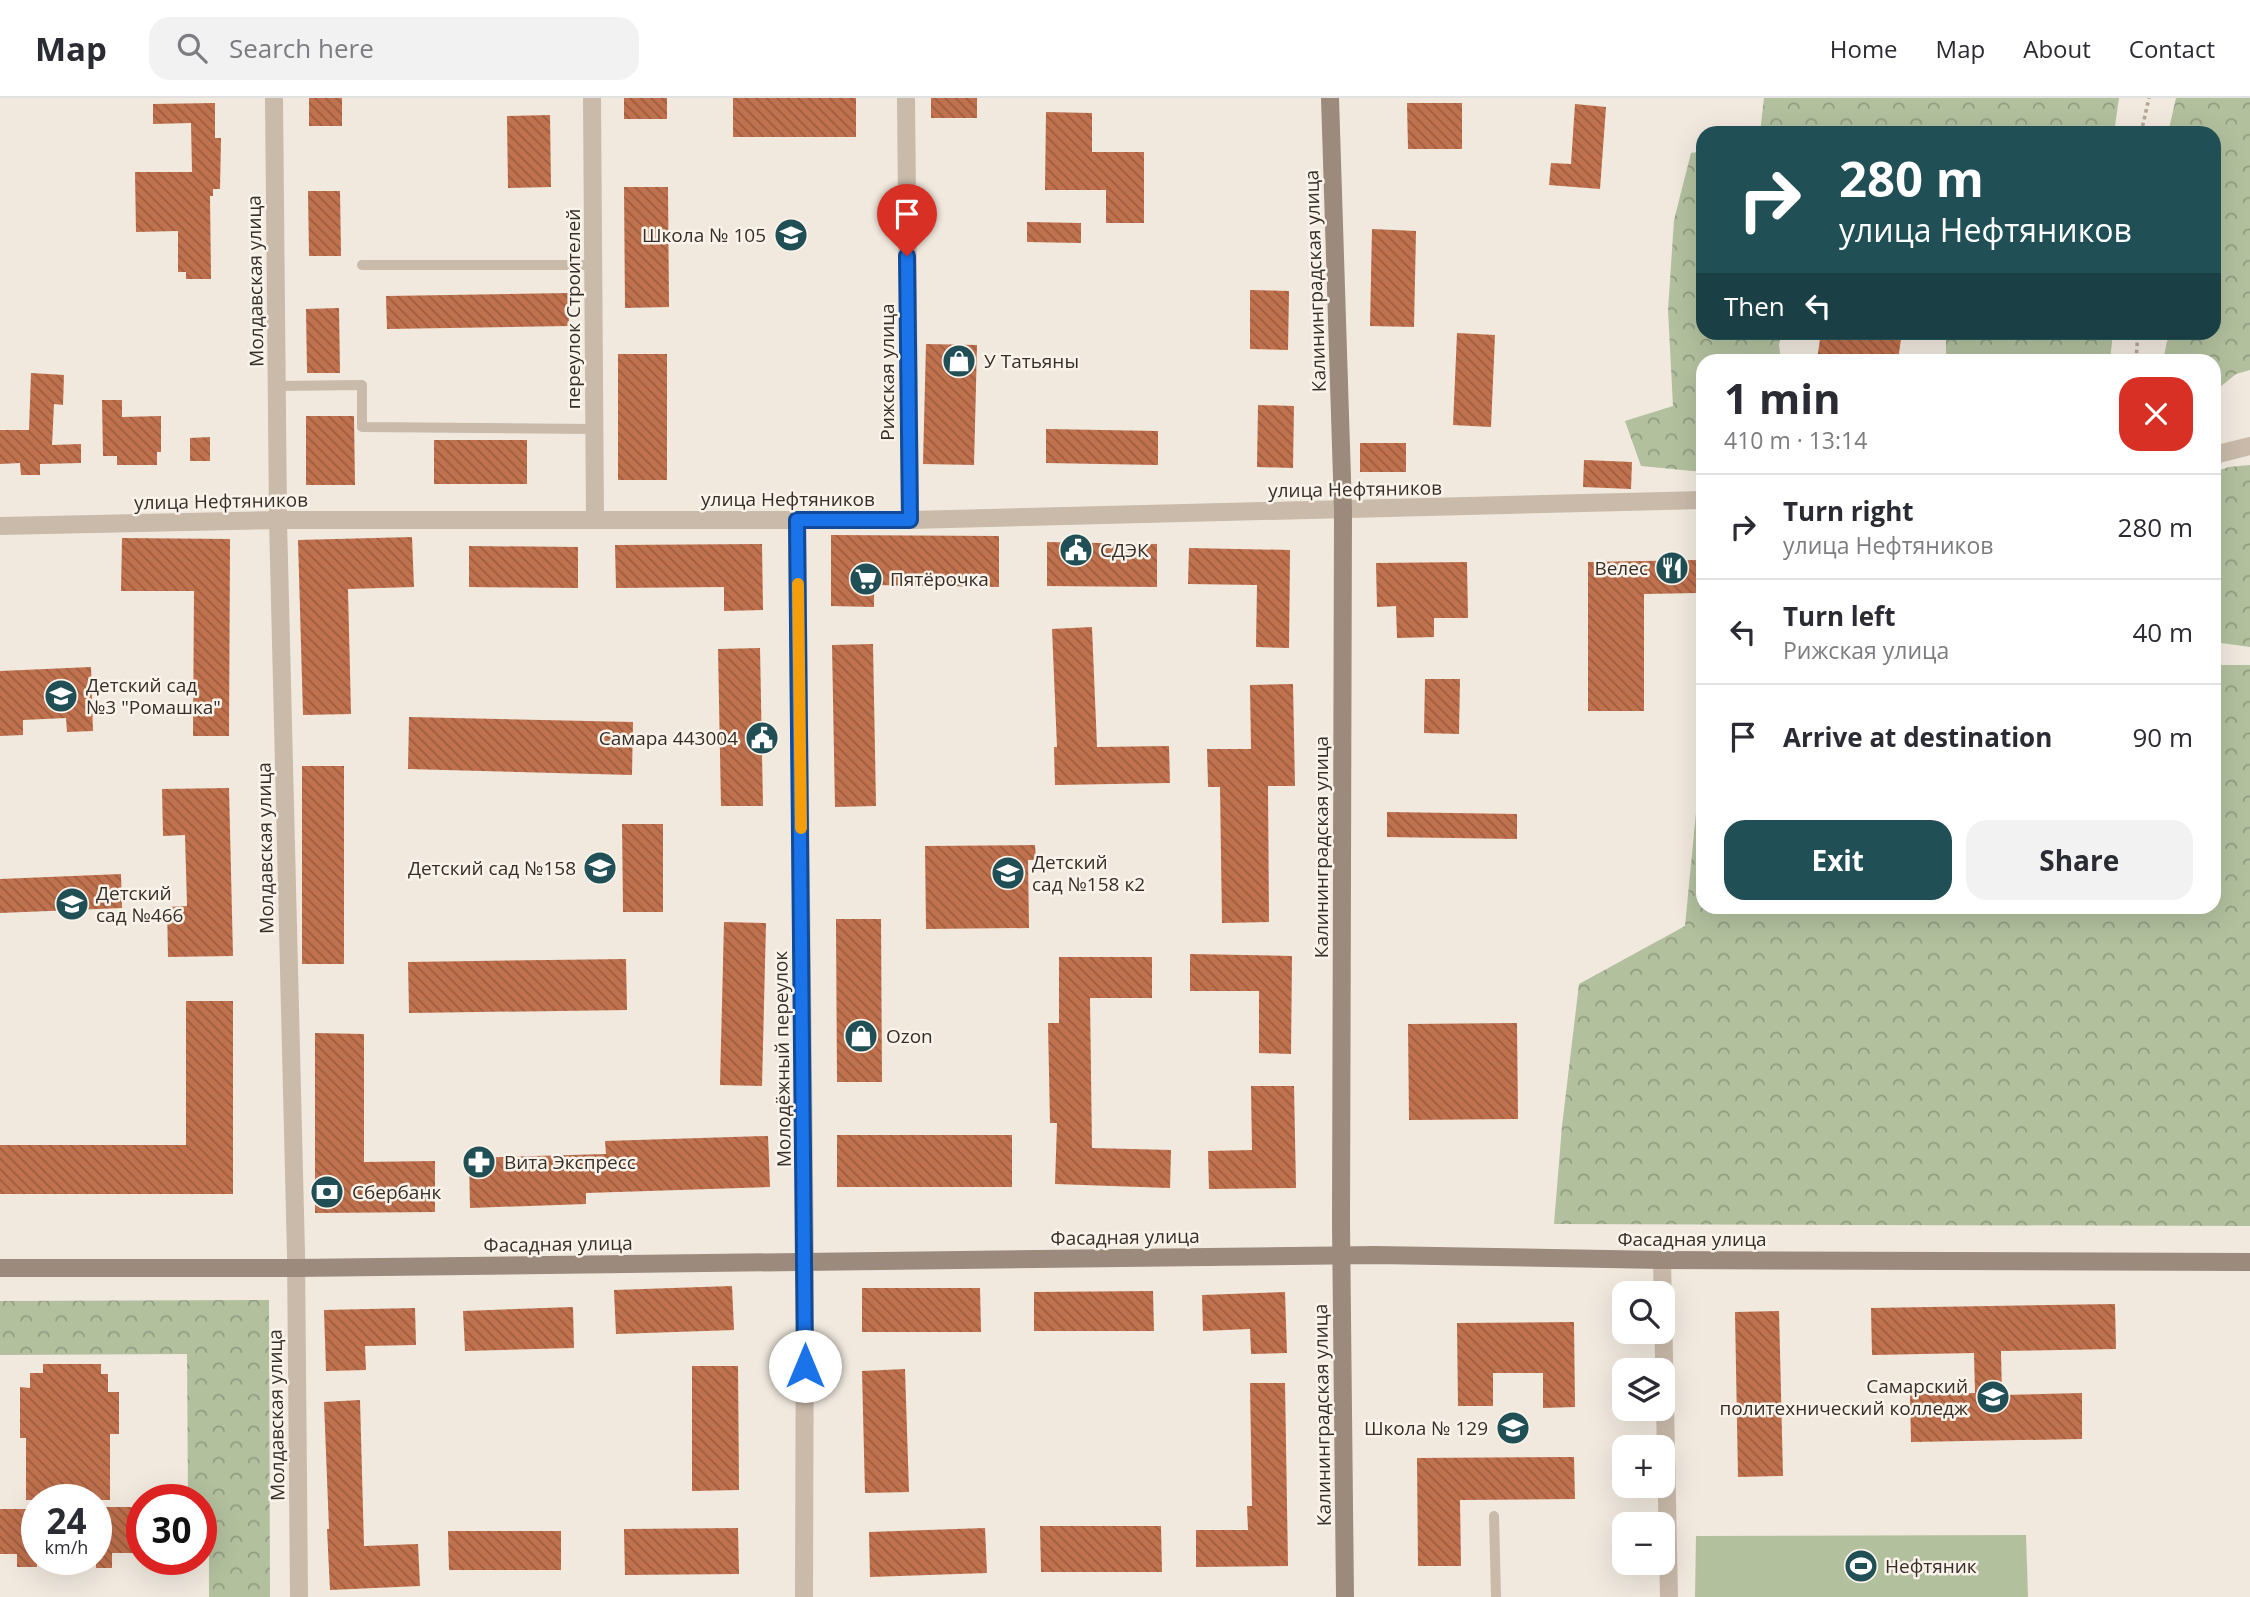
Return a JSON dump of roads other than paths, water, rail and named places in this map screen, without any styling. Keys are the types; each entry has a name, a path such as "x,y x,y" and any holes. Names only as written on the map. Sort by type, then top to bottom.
{"main road":[{"name":"Калининградская улица","path":"1330,98 1343,510 1342,1256 1345,1597"},
{"name":"Фасадная улица","path":"0,1268 296,1268 1342,1256 2250,1262"}],"street":[{"name":"Молдавская улица","path":"274,98 278,520 296,1268 299,1597"},
{"name":"переулок Строителей","path":"592,98 595,520"},
{"name":"Рижская улица","path":"906,98 910,520"},
{"path":"2221,453 2250,446"},
{"name":"улица Нефтяников","path":"0,526 278,520 910,520 1696,500"},
{"name":"Молодёжный переулок","path":"797,520 805,1262 804,1597"},
{"path":"1662,1260 1669,1597"}],"lane":[{"path":"362,265 593,265"},
{"path":"277,386 362,385 362,427 595,429"},
{"path":"1494,1516 1496,1597"}],"place":[{"name":"Школа № 105","path":"791,235"},
{"name":"У Татьяны","path":"959,361"},
{"name":"СДЭК","path":"1076,550"},
{"name":"Велес","path":"1672,568"},
{"name":"Пятёрочка","path":"866,579"},
{"name":"Детский сад №3 \"Ромашка\"","path":"61,696"},
{"name":"Самара 443004","path":"762,738"},
{"name":"Детский сад №158","path":"600,868"},
{"name":"Детский сад №158 к2","path":"1008,873"},
{"name":"Детский сад №466","path":"72,904"},
{"name":"Ozon","path":"861,1036"},
{"name":"Вита Экспресс","path":"479,1162"},
{"name":"Сбербанк","path":"327,1192"},
{"name":"Самарский политехнический колледж","path":"1993,1397"},
{"name":"Школа № 129","path":"1513,1428"},
{"name":"Нефтяник","path":"1861,1566"}]}
